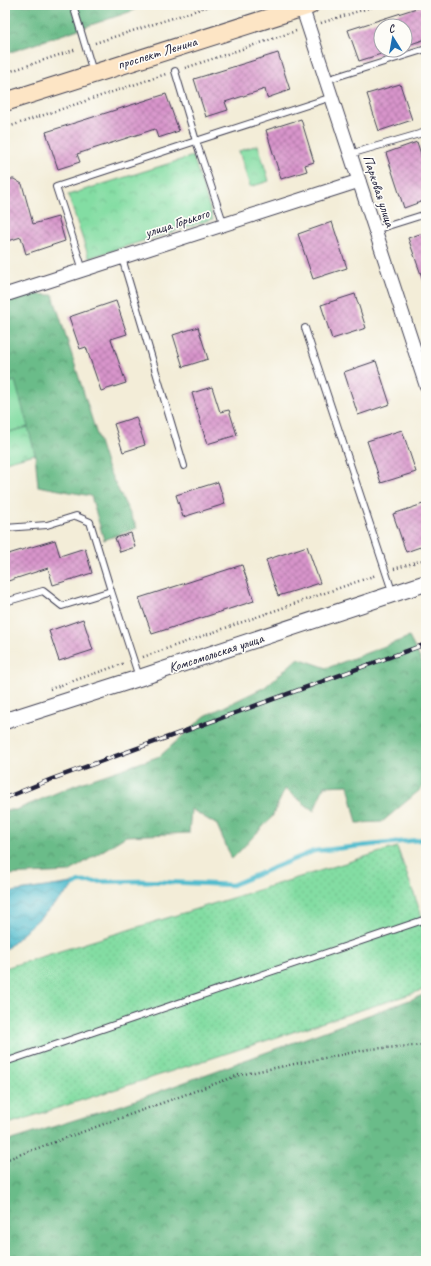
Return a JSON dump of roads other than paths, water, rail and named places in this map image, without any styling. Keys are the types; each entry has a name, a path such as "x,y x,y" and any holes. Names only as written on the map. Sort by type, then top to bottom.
{"main road":[{"name":"проспект Ленина","path":"5,102 306,6"}],"street":[{"name":"Парковая улица","path":"306,6 309,27 375,230 423,369 426,385"},
{"name":"улица Горького","path":"5,295 359,181"},
{"name":"Комсомольская улица","path":"5,720 139,678 426,583"}],"lane":[{"path":"73,5 94,73"},
{"path":"326,80 426,48"},
{"path":"175,71 196,141 224,225"},
{"path":"83,270 56,187 332,97"},
{"path":"350,154 426,132"},
{"path":"375,230 426,214"},
{"path":"122,258 184,466"},
{"path":"304,328 393,594"},
{"path":"5,528 47,525 76,516 90,522 139,678"},
{"path":"5,602 43,590 62,606 111,591"},
{"path":"5,1062 426,919"}],"water":[{"path":"79,882 5,950 5,893"}],"waterway":[{"path":"74,885 79,882 143,881 232,885 314,851 426,838"}],"railway":[{"path":"5,798 52,779 426,644"}]}
